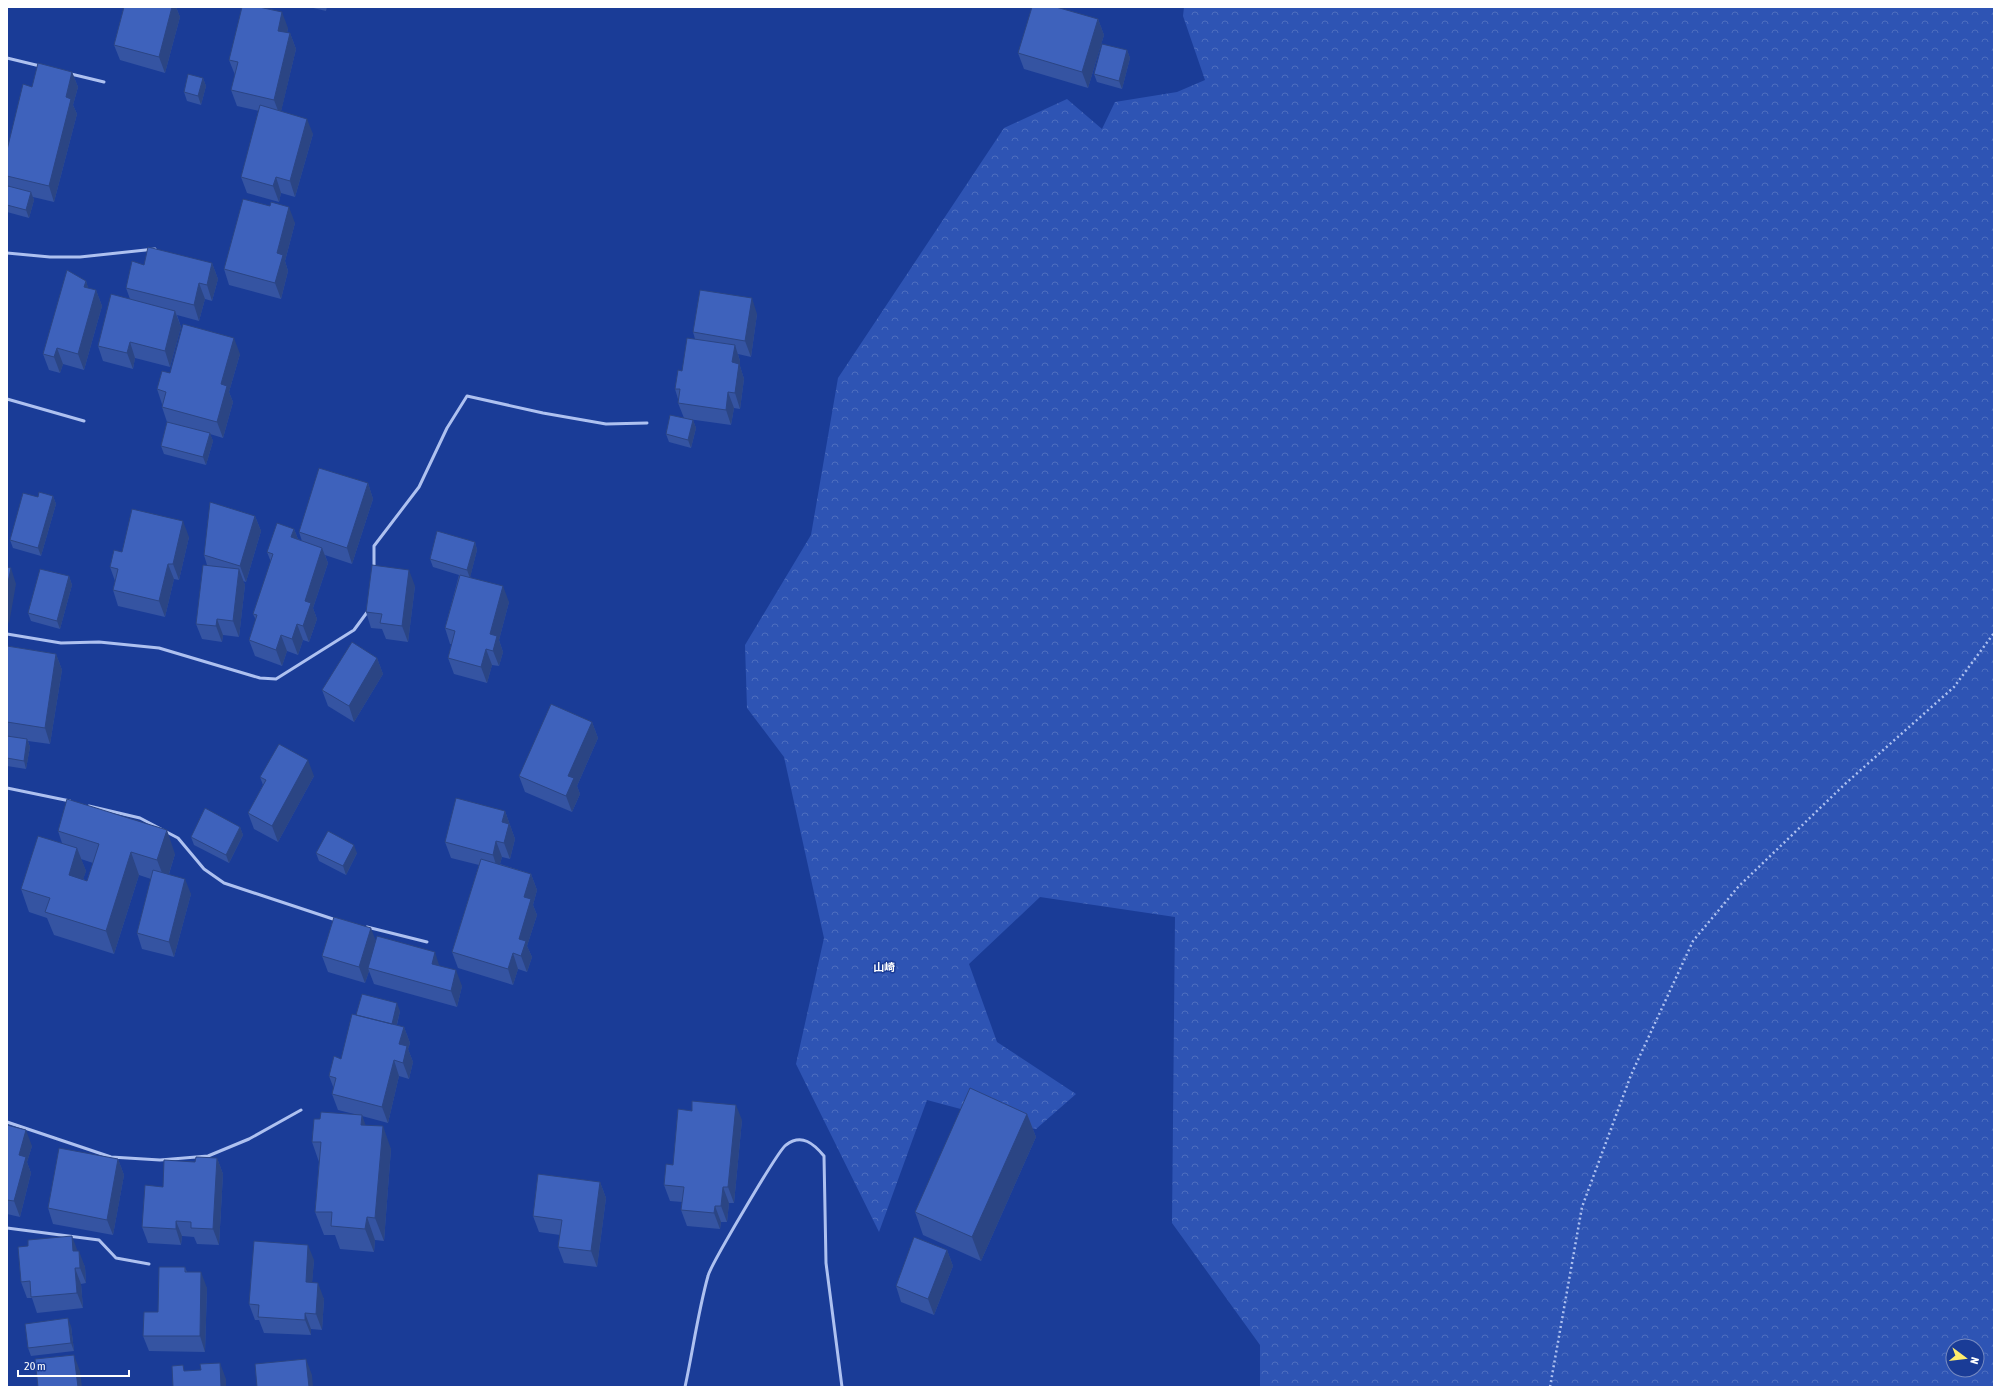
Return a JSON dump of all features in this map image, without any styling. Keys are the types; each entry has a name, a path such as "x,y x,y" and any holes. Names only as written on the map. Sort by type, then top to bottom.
{"lane":[{"path":"7,58 44,67"},
{"path":"67,73 104,82"},
{"path":"7,252 50,257 72,257 155,249"},
{"path":"373,578 374,546 419,487 447,428 467,396 543,413 606,424 648,423"},
{"path":"7,399 84,421"},
{"path":"7,634 61,643 99,642 159,648 260,678 276,679 354,630 367,613 368,606"},
{"path":"7,788 74,802"},
{"path":"81,804 140,818 178,838 204,869 224,883 318,915 340,920"},
{"path":"362,926 427,942"},
{"path":"7,1122 111,1157 160,1160 208,1156 249,1139 301,1110"},
{"path":"685,1387 708,1274 766,1174 785,1145 800,1140 813,1143 824,1156 826,1263 842,1387"},
{"path":"7,1228 98,1240 116,1258 149,1264"}],"path":[{"path":"1550,1387 1582,1207 1631,1076 1693,941 1738,887 1845,784 1954,688 1994,633"}],"green space":[{"path":"1184,7 1994,7 1994,1387 1260,1387 1260,1345 1172,1223 1175,917 1040,897 969,964 997,1042 1076,1094 1036,1129 927,1100 879,1232 796,1064 824,938 784,757 747,708 745,645 811,535 838,378 1004,128 1067,99 1102,129 1115,102 1177,92 1205,80 1183,16"}],"building":[{"path":"124,7 172,7 159,57 114,45"},
{"path":"242,7 259,7 282,12 278,31 290,33 274,100 231,90 238,62 229,60"},
{"path":"1032,7 1056,7 1098,19 1082,72 1018,53"},
{"path":"1102,44 1127,50 1119,81 1094,74"},
{"path":"38,63 72,72 66,97 71,99 49,186 7,176 7,150 23,84 32,87"},
{"path":"188,74 203,78 198,96 184,92"},
{"path":"260,105 307,119 290,181 276,177 273,186 241,177"},
{"path":"8,186 31,192 26,210 7,205"},
{"path":"243,199 270,206 271,202 289,207 277,253 283,255 275,283 224,269"},
{"path":"148,247 212,263 207,285 199,283 194,305 126,288 132,261 144,265"},
{"path":"67,270 86,281 84,287 96,290 78,354 57,348 54,357 43,354"},
{"path":"700,290 752,298 745,341 693,332"},
{"path":"111,294 175,311 165,351 130,342 127,353 98,346"},
{"path":"183,324 234,338 221,384 227,386 217,422 162,407 166,392 157,389 162,371 170,373"},
{"path":"687,338 735,345 732,362 739,364 735,393 728,392 726,410 678,403 680,389 675,389 678,370 682,371"},
{"path":"670,415 693,420 688,440 666,434"},
{"path":"167,422 210,433 203,457 161,446"},
{"path":"319,468 368,483 347,548 299,532"},
{"path":"39,492 53,496 38,548 10,540 23,493 38,497"},
{"path":"210,502 255,516 240,566 204,555"},
{"path":"132,509 183,521 173,564 168,564 159,601 113,590 118,569 110,567 114,550 122,552"},
{"path":"277,523 294,529 291,537 322,548 305,601 311,603 303,626 297,624 292,639 281,635 276,650 249,640 257,615 253,614 273,554 267,552"},
{"path":"437,531 475,542 467,570 430,559"},
{"path":"203,565 239,569 233,621 217,619 216,626 196,624"},
{"path":"372,565 409,570 402,626 380,623 382,614 366,612"},
{"path":"7,567 11,568 7,587"},
{"path":"40,569 69,576 57,621 28,613"},
{"path":"460,575 503,586 490,634 497,636 493,651 486,649 481,667 448,658 455,631 445,628"},
{"path":"352,642 377,658 349,706 322,690"},
{"path":"7,646 56,654 45,728 7,722"},
{"path":"551,704 592,722 568,776 574,778 566,796 519,776"},
{"path":"7,736 27,739 24,761 7,758"},
{"path":"279,744 308,760 272,826 248,813 266,780 260,777"},
{"path":"456,798 505,811 502,822 509,824 504,843 496,841 493,855 445,842"},
{"path":"67,799 167,830 157,860 131,852 106,931 45,912 50,898 21,889 38,836 77,848 69,875 87,881 99,844 58,831"},
{"path":"205,808 240,827 226,855 191,837"},
{"path":"328,831 354,845 343,866 316,853"},
{"path":"481,859 531,874 524,897 531,899 519,939 526,941 521,956 513,953 508,969 452,952"},
{"path":"153,870 185,879 169,942 137,933"},
{"path":"334,917 371,928 359,967 322,956"},
{"path":"377,936 435,952 432,964 456,970 451,991 368,968"},
{"path":"362,994 397,1003 392,1024 356,1015"},
{"path":"352,1014 404,1027 399,1044 407,1046 403,1063 394,1060 382,1107 332,1094 336,1078 329,1076 334,1056 341,1059"},
{"path":"970,1088 1027,1114 972,1237 915,1212"},
{"path":"692,1101 736,1105 728,1187 723,1187 721,1206 715,1206 714,1213 681,1210 684,1187 664,1185 666,1164 673,1165 678,1109 692,1111"},
{"path":"321,1112 362,1115 361,1125 383,1126 375,1218 367,1217 365,1229 331,1226 332,1212 315,1212 321,1142 312,1142 314,1119 320,1119"},
{"path":"7,1125 26,1130 19,1155 26,1157 14,1201 7,1200"},
{"path":"59,1148 118,1159 107,1220 48,1208"},
{"path":"196,1157 217,1158 213,1229 191,1228 191,1222 176,1221 176,1229 142,1227 145,1185 163,1187 164,1160 195,1162"},
{"path":"538,1174 600,1182 591,1251 558,1247 562,1220 533,1216"},
{"path":"72,1236 73,1251 79,1251 80,1268 75,1268 77,1293 31,1297 30,1281 21,1282 18,1247 28,1246 28,1240"},
{"path":"914,1237 947,1250 928,1299 896,1286"},
{"path":"254,1241 308,1245 306,1282 318,1283 316,1314 305,1313 305,1320 258,1317 259,1305 249,1304"},
{"path":"159,1267 185,1267 185,1272 201,1272 200,1336 143,1336 144,1312 158,1312"},
{"path":"68,1318 71,1343 28,1348 25,1324"},
{"path":"74,1355 78,1387 38,1387 35,1359"},
{"path":"306,1359 309,1387 257,1387 255,1364"},
{"path":"220,1363 221,1387 173,1387 172,1366 183,1365 184,1371 201,1370 200,1364"}],"district":[{"name":"山崎","path":"884,967"}]}
